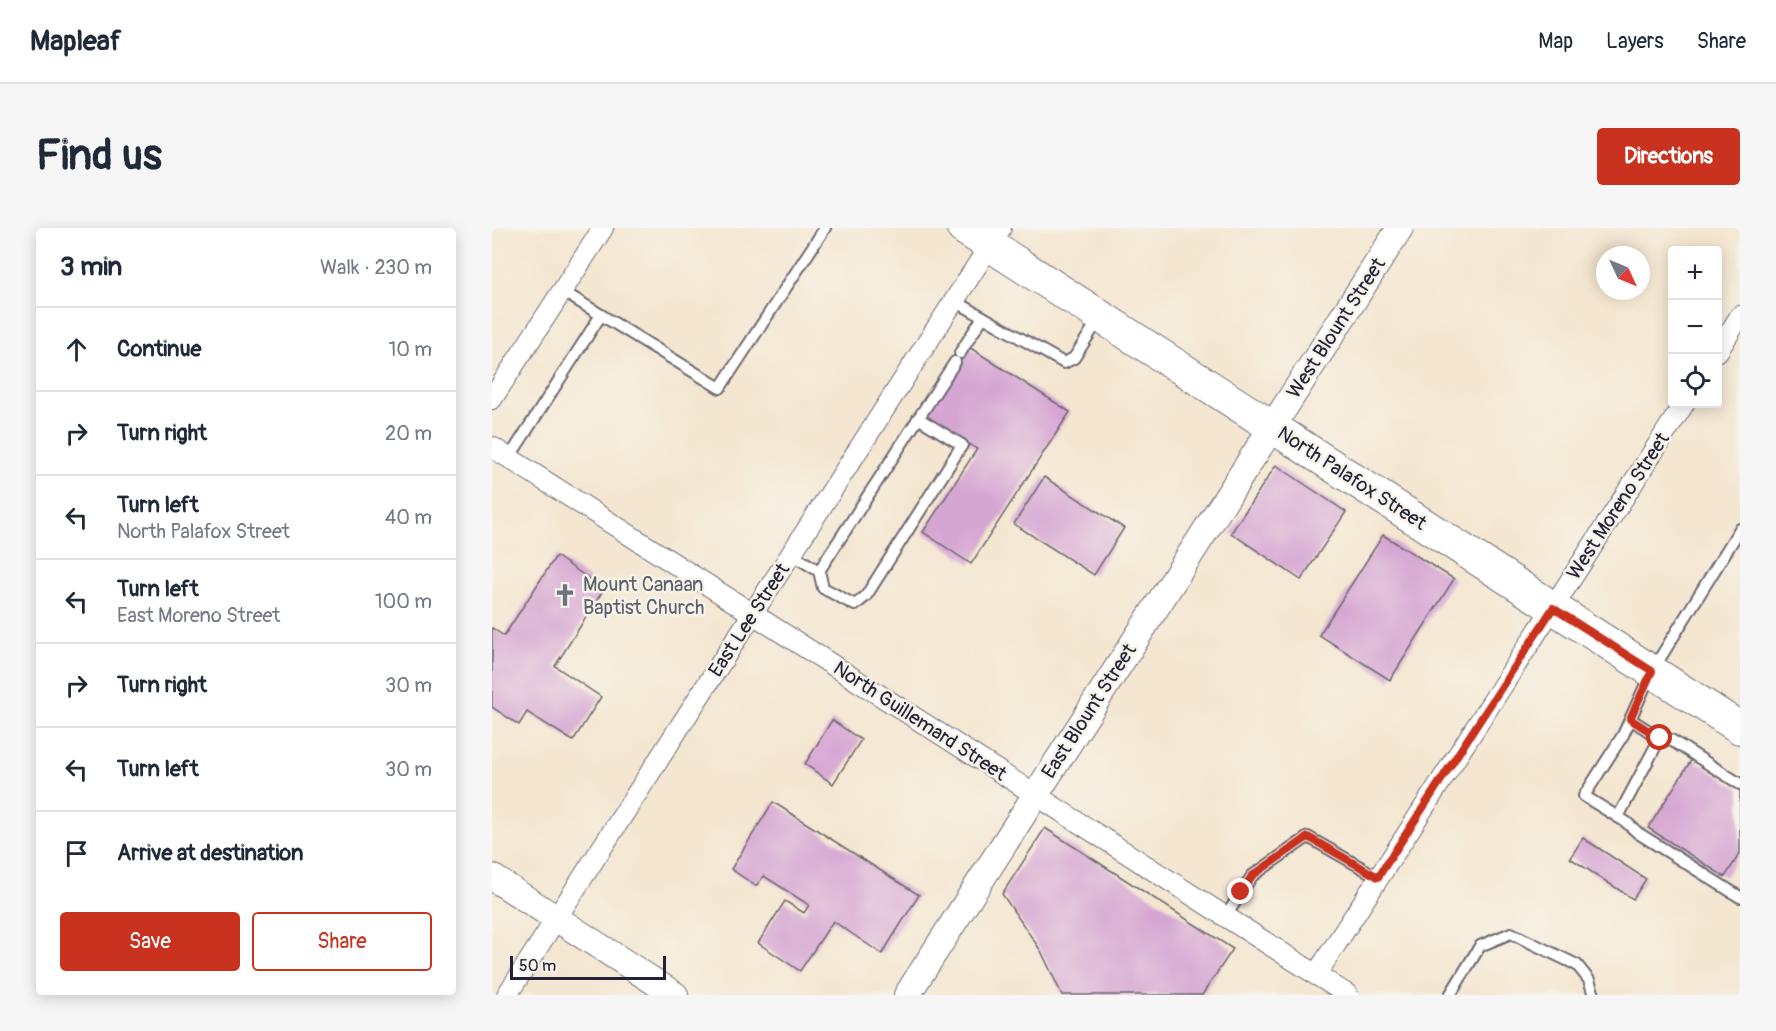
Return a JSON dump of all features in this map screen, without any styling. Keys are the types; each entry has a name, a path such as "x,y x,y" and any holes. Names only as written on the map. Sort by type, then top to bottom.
{"main road":[{"name":"North Palafox Street","path":"963,228 996,237 1100,316 1740,728"}],"street":[{"path":"492,399 603,228"},
{"name":"West Blount Street","path":"1272,427 1400,228"},
{"name":"East Lee Street","path":"507,995 996,237"},
{"path":"1722,345 1740,316"},
{"name":"West Moreno Street","path":"1316,975 1681,408"},
{"name":"East Blount Street","path":"907,995 1272,427"},
{"name":"North Guillemard Street","path":"492,447 1348,995"},
{"path":"492,878 675,995"}],"lane":[{"path":"562,291 720,388 825,228"},
{"path":"955,301 1064,363 1074,358 1100,316"},
{"path":"509,458 601,315"},
{"path":"819,571 983,317"},
{"path":"791,554 819,571 823,588 855,605 866,596 962,445 918,418"},
{"path":"1740,529 1652,671 1623,735 1584,796 1740,897"},
{"path":"1630,719 1660,738 1671,740 1740,784"},
{"path":"1618,816 1660,738"},
{"path":"1226,916 1252,876 1308,837 1378,877"},
{"path":"1450,995 1480,946 1511,933 1577,965 1589,980 1594,995"}],"building":[{"path":"969,347 1070,412 971,564 923,532 977,449 925,416"},
{"path":"1276,465 1346,512 1301,580 1231,533"},
{"path":"1044,477 1124,528 1094,575 1014,524"},
{"path":"1383,535 1454,579 1390,680 1319,635"},
{"path":"556,556 604,589 555,666 601,697 573,741 527,712 519,725 492,707 492,628 504,636"},
{"path":"832,720 861,740 833,784 805,764"},
{"path":"1692,759 1740,789 1740,853 1725,877 1648,828"},
{"path":"773,802 919,895 882,954 833,921 800,971 758,943 785,901 804,913 809,905 764,876 756,886 731,869"},
{"path":"1045,828 1233,949 1202,995 1062,995 1041,951 1002,894"},
{"path":"1583,838 1646,879 1633,899 1570,858"}],"place":[{"name":"Mount Canaan Baptist Church","path":"565,595"}],"route":[{"path":"1241,892 1252,876 1308,837 1378,877 1553,608 1652,671 1630,719 1660,738"}]}
